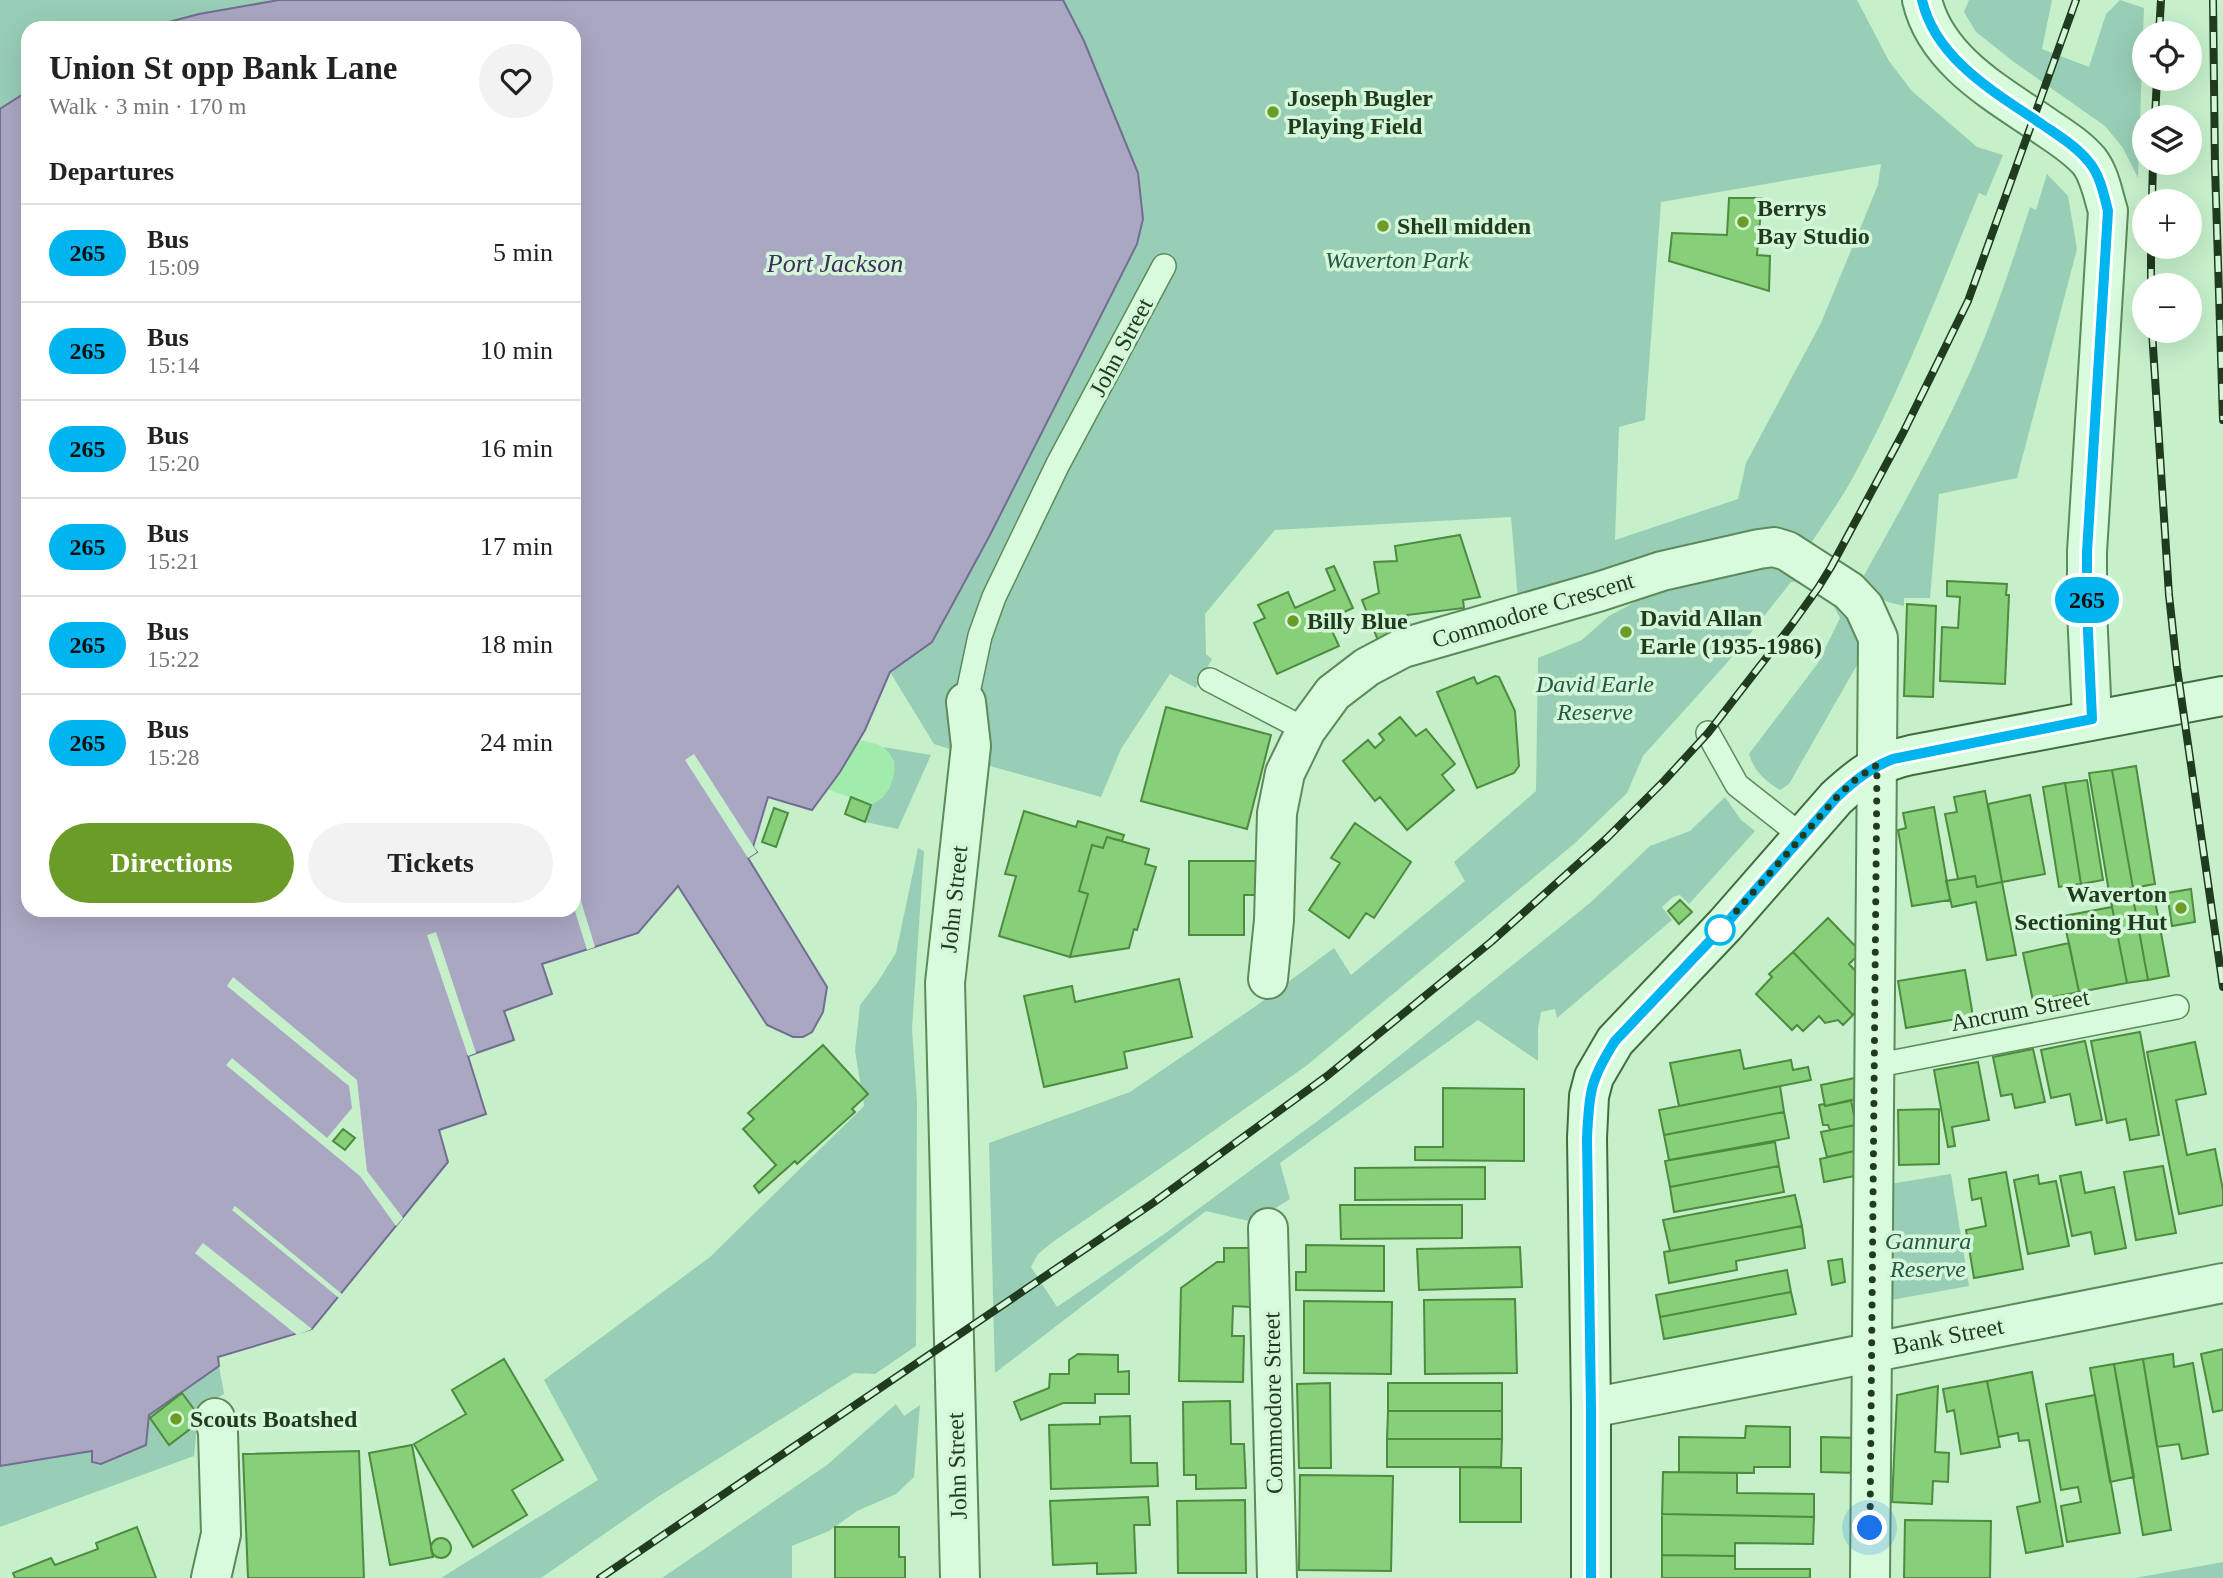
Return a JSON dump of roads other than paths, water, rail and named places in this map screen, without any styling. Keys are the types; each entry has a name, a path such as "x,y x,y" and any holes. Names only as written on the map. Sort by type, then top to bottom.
{"street":[{"path":"1922,0 1935,32 1976,80 2067,141 2090,163 2101,184 2108,211 2087,552 2092,719"},
{"name":"Commodore Crescent","path":"1268,979 1274,920 1277,813 1285,773 1306,730 1333,693 1367,667 1403,649 1662,571 1759,548 1774,547 1787,551 1849,591 1864,607 1878,638 1870,1578"},
{"path":"1591,1578 1587,1138 1589,1096 1594,1077 1615,1041 1725,925 1836,798 1856,779 1877,765 1893,759 2223,695"},
{"name":"John Street","path":"960,1578 945,983 971,746 966,702"},
{"name":"Commodore Street","path":"1268,1228 1277,1578"},
{"name":"Bank Street","path":"1591,1408 2223,1283"},
{"path":"211,1578 221,1534 218,1433 215,1418"}],"lane":[{"name":"John Street","path":"966,702 980,636 994,597 1058,464 1164,267"},
{"path":"1209,680 1306,730"},
{"path":"1708,733 1737,785 1802,837"},
{"name":"Ancrum Street","path":"1874,1066 2177,1007"}],"water":[{"name":"Port Jackson","path":"279,0 1063,0 1084,41 1138,173 1143,219 1137,244 990,535 932,642 890,672 865,730 840,772 812,810 768,797 753,847 757,852 748,858 827,987 823,1012 812,1032 803,1037 793,1037 767,1025 678,886 638,933 542,964 552,994 504,1011 514,1040 468,1056 486,1114 439,1130 448,1162 312,1329 218,1357 219,1366 149,1415 146,1445 101,1464 92,1462 92,1451 0,1466 0,109 21,96 21,917 581,917 581,21 172,21"}],"railway":[{"path":"600,1578 1153,1203 1327,1076 1491,942 1607,838 1664,781 1708,733 1818,588 1903,433 1968,301 2076,0"},
{"path":"2160,21 2161,0"},
{"path":"2213,0 2223,420"},
{"path":"2156,91 2156,105"},
{"path":"2152,189 2153,175"},
{"path":"2151,259 2151,273"},
{"path":"2153,343 2169,595 2223,987"}],"place":[{"name":"Joseph Bugler Playing Field","path":"1273,112"},
{"name":"Berrys Bay Studio","path":"1743,222"},
{"name":"Shell midden","path":"1383,226"},
{"name":"Billy Blue","path":"1293,621"},
{"name":"David Allan Earle (1935-1986)","path":"1626,632"},
{"name":"Waverton Sectioning Hut","path":"2181,908"},
{"name":"Scouts Boatshed","path":"176,1419"}],"park label":[{"name":"Waverton Park","path":"1397,260"},
{"name":"David Earle Reserve","path":"1595,698"},
{"name":"Gannura Reserve","path":"1928,1255"}]}
